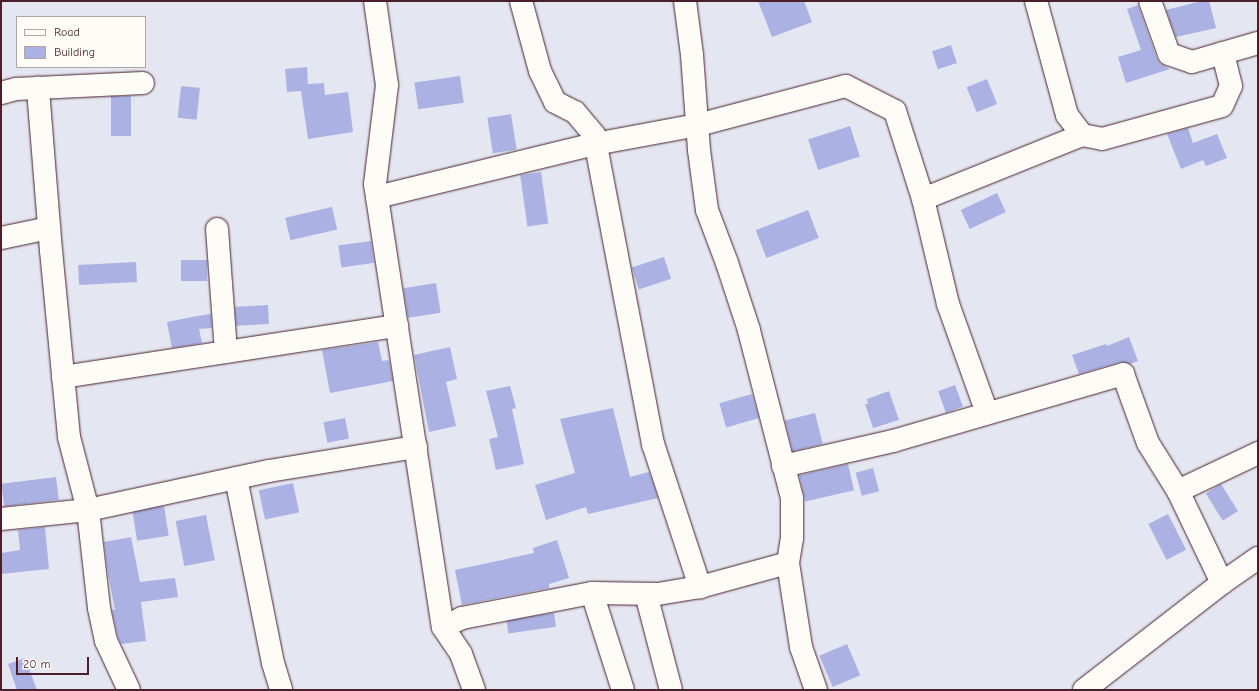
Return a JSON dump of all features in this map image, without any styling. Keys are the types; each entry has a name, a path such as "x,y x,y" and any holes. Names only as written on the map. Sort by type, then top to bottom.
{"street":[{"path":"375,1 387,85 375,184 443,627 461,654 474,690"},
{"path":"521,1 540,71 555,102 575,112 594,135 653,444 700,587"},
{"path":"685,1 692,55 707,210 728,263 749,330 792,498 792,539 788,563 801,647 816,690"},
{"path":"1036,1 1067,115 1082,135"},
{"path":"1150,1 1168,54 1192,62 1258,43"},
{"path":"923,199 1082,135 1102,139 1222,106 1231,86 1223,53"},
{"path":"1,93 16,89 143,83"},
{"path":"377,197 595,144 698,124 846,86 895,111 923,199 948,304 987,413"},
{"path":"38,88 49,228 70,438 88,510 99,608 106,641 129,690"},
{"path":"1,238 49,228"},
{"path":"217,229 226,352"},
{"path":"64,377 397,326"},
{"path":"783,466 893,441 1123,374 1148,443 1178,491 1222,583"},
{"path":"1,519 88,510 236,478 416,447"},
{"path":"1178,491 1258,453"},
{"path":"236,478 273,663 281,690"},
{"path":"1084,690 1222,583 1258,558"},
{"path":"443,627 462,618 592,593 658,594 700,587 788,563"},
{"path":"592,593 623,690"},
{"path":"646,594 672,690"}],"building":[{"path":"758,1 804,1 812,22 772,37"},
{"path":"1202,1 1209,1 1216,28 1176,37 1166,10"},
{"path":"1138,5 1157,59 1160,63 1170,69 1126,83 1118,57 1141,50 1127,9"},
{"path":"951,45 957,63 938,69 932,51"},
{"path":"307,67 308,84 324,83 325,95 348,92 353,132 308,139 301,91 287,92 285,69"},
{"path":"460,76 464,103 418,109 414,82"},
{"path":"987,79 997,104 977,112 967,87"},
{"path":"181,86 200,88 197,120 178,118"},
{"path":"111,96 131,96 131,136 111,136"},
{"path":"511,114 517,150 493,153 487,118"},
{"path":"850,126 860,156 818,170 808,140"},
{"path":"1188,128 1193,143 1217,134 1227,158 1206,166 1203,160 1181,169 1167,134"},
{"path":"541,172 548,223 527,226 520,175"},
{"path":"997,193 1006,212 970,229 961,210"},
{"path":"332,207 337,229 290,240 285,218"},
{"path":"808,210 819,238 766,258 756,230"},
{"path":"371,241 374,263 341,267 338,246"},
{"path":"664,257 671,279 639,289 632,268"},
{"path":"181,260 207,260 207,281 181,281"},
{"path":"136,262 137,282 79,285 78,265"},
{"path":"436,283 441,313 408,318 403,288"},
{"path":"268,305 269,324 236,326 235,307"},
{"path":"211,314 212,328 199,329 202,343 172,348 167,322"},
{"path":"1129,337 1138,361 1130,364 1120,362 1079,374 1072,355 1106,344 1107,346"},
{"path":"378,342 382,361 389,360 393,381 330,393 322,350"},
{"path":"450,347 457,379 446,382 456,426 429,432 414,355"},
{"path":"955,385 963,407 946,413 938,391"},
{"path":"510,386 516,408 512,409 524,464 496,470 489,439 498,437 486,391"},
{"path":"889,391 899,420 873,428 865,404 868,404 867,399"},
{"path":"752,394 759,418 726,427 719,403"},
{"path":"613,408 630,477 649,472 658,498 588,514 586,507 546,520 535,485 575,473 560,419"},
{"path":"815,413 823,444 793,452 785,420"},
{"path":"345,418 349,439 327,443 323,422"},
{"path":"848,464 854,490 805,502 799,475"},
{"path":"873,468 879,491 862,496 856,473"},
{"path":"56,477 59,500 4,507 1,484"},
{"path":"293,483 299,512 265,520 259,490"},
{"path":"1221,484 1238,511 1223,521 1206,494"},
{"path":"164,506 169,536 137,541 132,511"},
{"path":"1168,514 1186,550 1167,560 1148,524"},
{"path":"206,515 215,560 184,566 176,521"},
{"path":"45,527 49,569 1,574 1,553 20,550 18,530"},
{"path":"131,537 140,582 175,578 178,597 141,602 146,641 121,644 112,610 115,610 104,542"},
{"path":"557,540 569,578 549,584 549,588 462,605 455,570 534,553 533,548"},
{"path":"554,613 556,627 508,634 506,620"},
{"path":"847,644 860,675 833,687 819,656"},
{"path":"25,658 37,690 17,690 8,664"}]}
